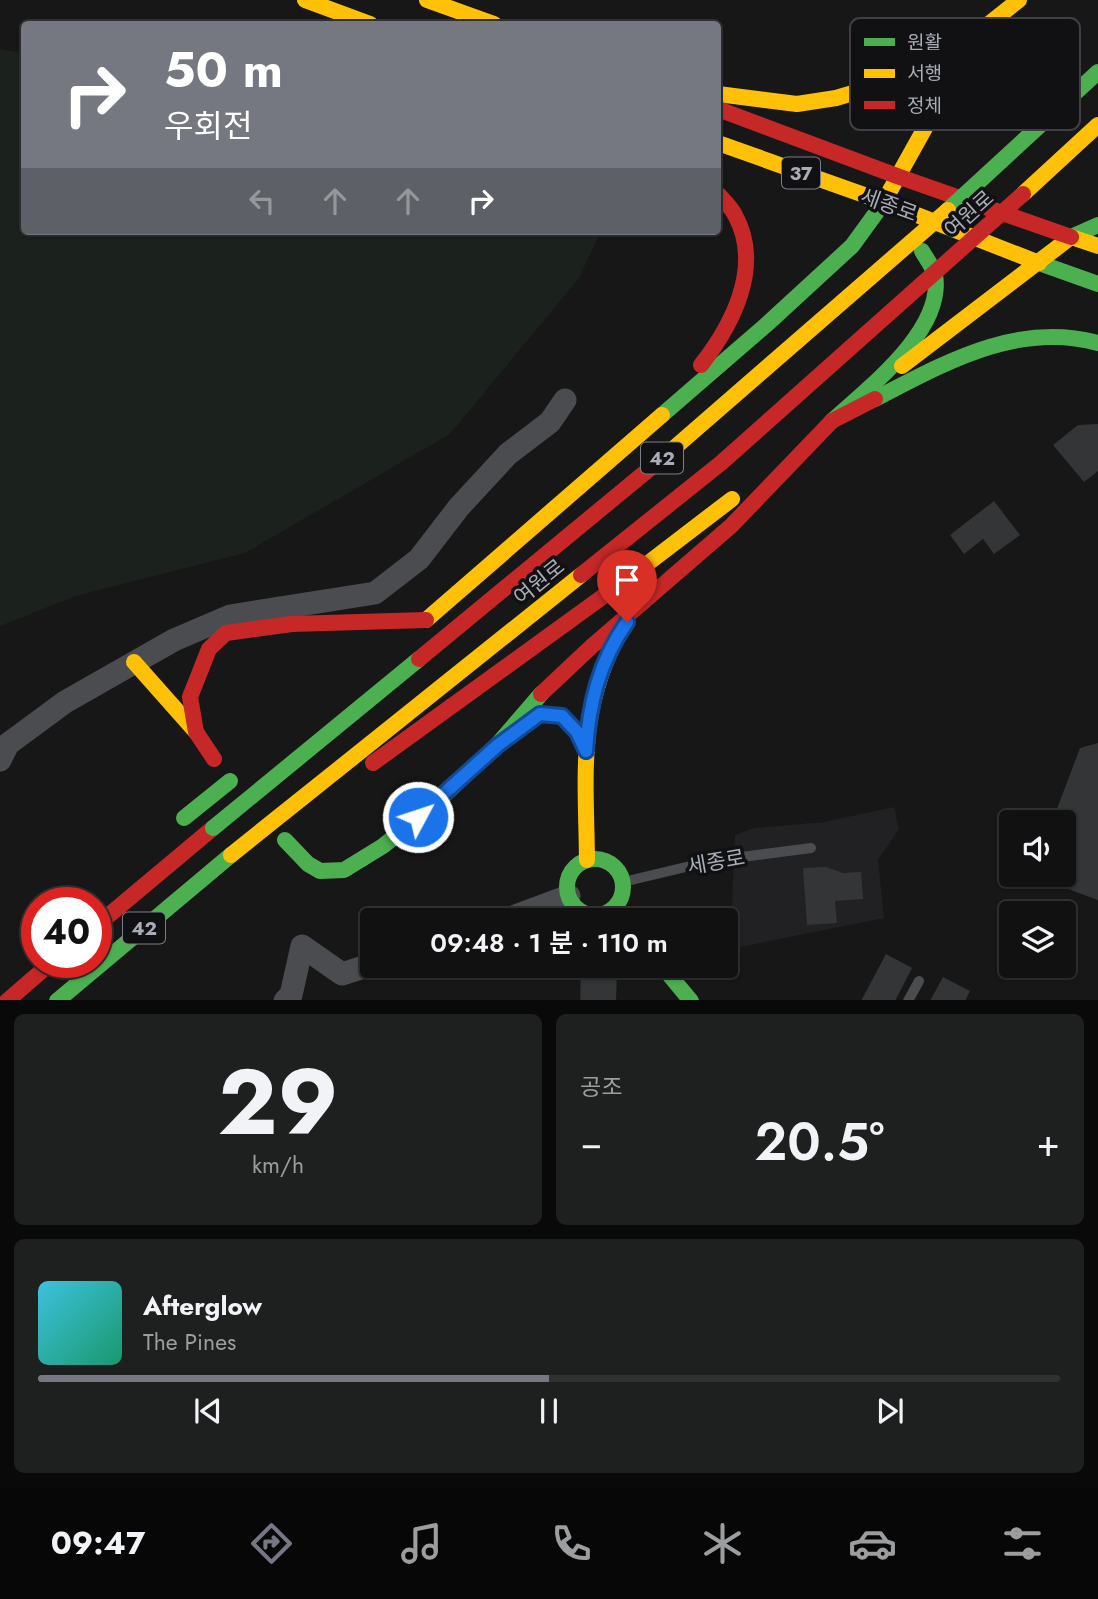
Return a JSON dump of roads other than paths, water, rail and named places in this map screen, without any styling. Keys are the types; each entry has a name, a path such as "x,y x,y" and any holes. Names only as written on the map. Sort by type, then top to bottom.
{"main road":[{"path":"306,0 362,21"},
{"path":"427,0 486,21"},
{"path":"996,18 1019,0"},
{"name":"여원로","path":"1080,89 1098,72"},
{"path":"721,94 797,104 850,94"},
{"name":"세종로","path":"721,110 897,176 1098,246"},
{"name":"여원로","path":"57,1000 231,855 721,463 962,250 1098,125"},
{"path":"405,637 641,435 852,246 884,202 924,130"},
{"name":"여원로","path":"112,913 690,435 925,231 1035,130"},
{"name":"세종로","path":"721,144 884,202 1098,284"},
{"path":"641,435 707,358 729,322 743,289 746,241 735,215 721,198"},
{"path":"231,855 267,839 630,577 1071,237 1098,225"},
{"path":"498,745 536,699 641,602 731,526 911,343 930,316 936,298 934,265 924,252 909,240 881,242 856,256 766,325"},
{"path":"832,421 955,358 997,343 1039,337 1076,337 1098,343"},
{"path":"587,860 586,751 588,718 594,688 612,643 641,602"},
{"path":"196,732 190,697 209,649 226,633 292,624 426,620"},
{"path":"134,662 196,732 214,759"},
{"path":"285,840 308,864 320,871 344,870 383,846 436,803 498,745 540,714 562,716 577,732 586,751"},
{"path":"179,823 247,766"},
{"path":"578,908 573,905 569,896 568,878 572,870 587,860 596,859 614,866 623,883 620,908"},
{"path":"0,987 21,968"},
{"path":"7,1000 33,978"},
{"path":"672,978 691,1000"}],"street":[{"path":"0,760 8,744 65,702 174,640 230,616 374,593 419,559 459,506 508,454 550,422 565,400"},
{"path":"174,640 226,633"},
{"path":"537,908 569,896"},
{"path":"285,1000 291,995 302,946 342,974 360,968"}],"lane":[{"name":"세종로","path":"623,883 711,861 811,848"},
{"path":"908,1000 919,981"}]}
